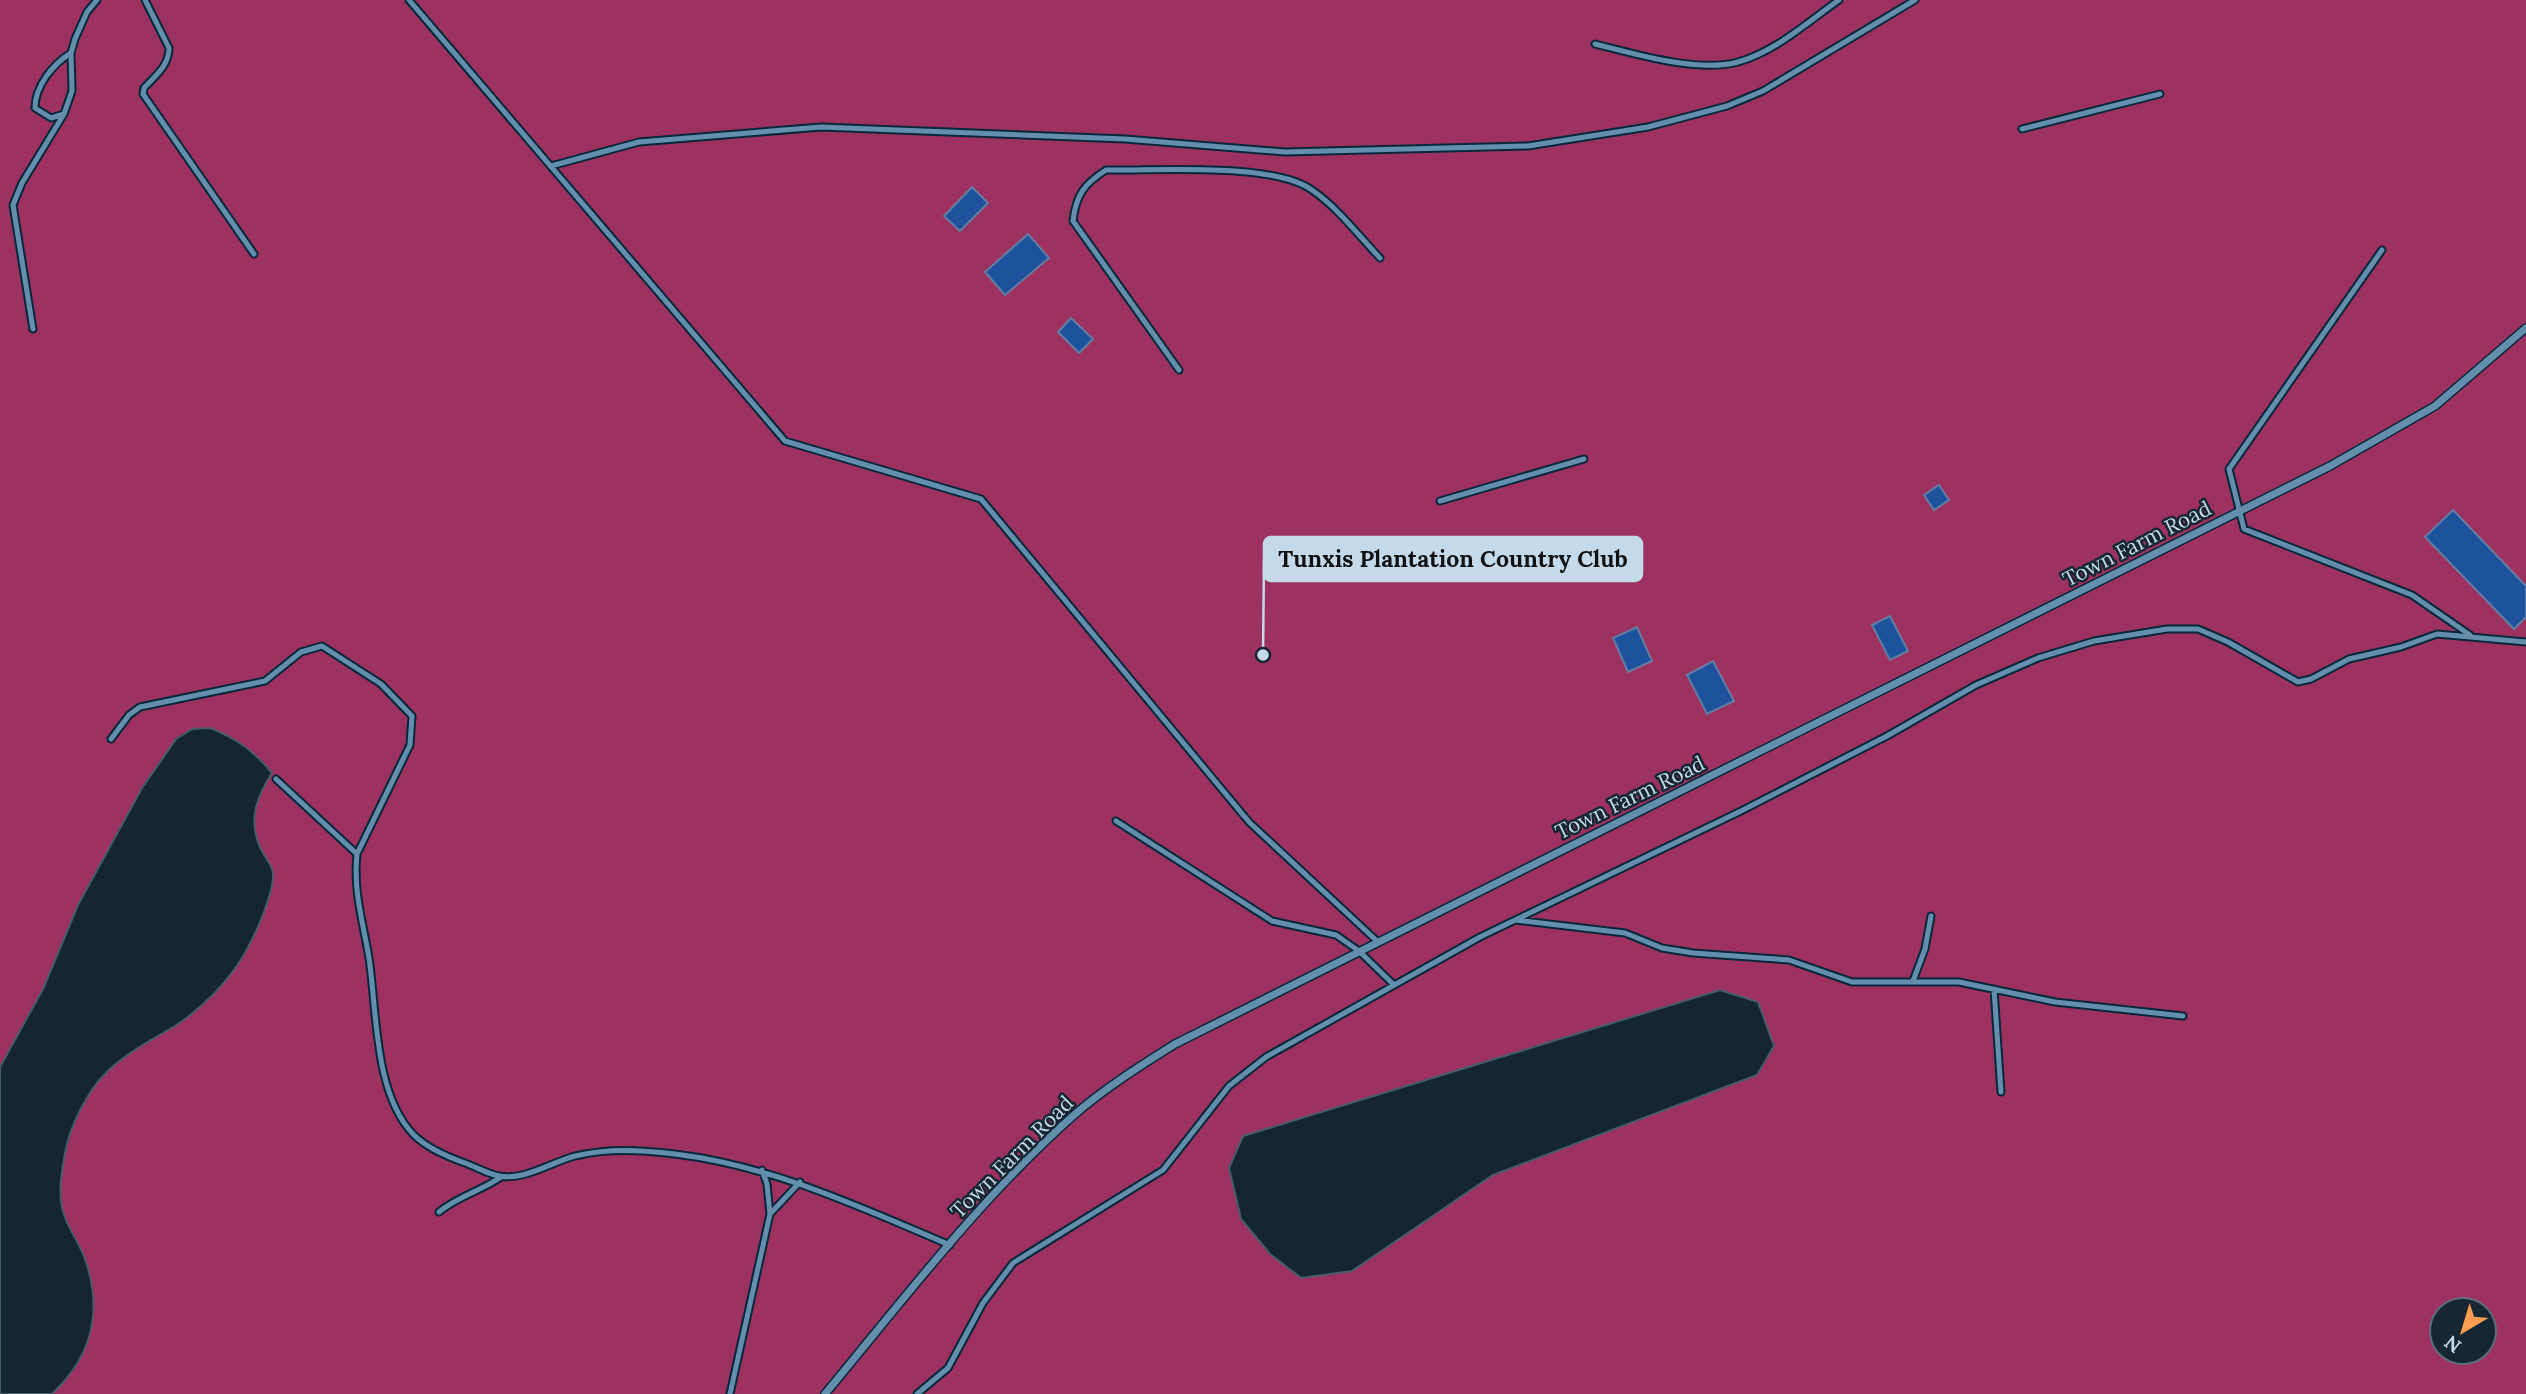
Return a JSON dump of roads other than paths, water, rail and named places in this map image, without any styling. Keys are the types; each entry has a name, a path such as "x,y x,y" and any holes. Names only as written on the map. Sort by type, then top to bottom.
{"street":[{"name":"Town Farm Road","path":"825,1394 950,1245 1032,1155 1075,1114 1175,1044 2014,627 2330,466 2435,406 2526,328"}],"lane":[{"path":"33,330 13,205 22,183 64,114 72,90 71,53 87,12 97,0"},
{"path":"145,0 165,39 169,54 161,71 144,88 143,94 254,254"},
{"path":"409,0 785,441 981,499 1249,822 1378,942"},
{"path":"1595,44 1656,58 1708,64 1738,62 1764,51 1839,0"},
{"path":"551,166 639,142 821,127 1125,139 1285,152 1528,146 1648,127 1727,106 1763,91 1915,0"},
{"path":"64,114 51,118 35,108 35,97 59,61 71,53"},
{"path":"2022,129 2160,94"},
{"path":"1179,370 1073,221 1075,199 1087,182 1106,170 1255,173 1289,179 1312,190 1380,258"},
{"path":"2382,250 2229,469 2244,529 2412,594 2473,637"},
{"path":"1440,501 1584,459"},
{"path":"917,1394 947,1368 965,1342 983,1303 1013,1263 1163,1170 1229,1086 1266,1057 1515,920 1851,755 1976,685 2038,658 2094,641 2168,629 2197,629 2228,642 2298,682 2311,679 2349,659 2401,647 2437,634 2526,642"},
{"path":"111,739 129,715 140,707 265,681 301,652 322,646 381,684 412,716 410,745 357,854 354,883 369,959 384,1076 395,1104 414,1135 450,1158 501,1177"},
{"path":"276,779 357,854"},
{"path":"1116,821 1272,921 1336,935 1359,951 1394,985"},
{"path":"1913,981 1925,949 1931,916"},
{"path":"1515,920 1625,933 1662,948 1693,953 1789,960 1852,982 1959,982 2055,1002 2183,1016"},
{"path":"1994,989 2001,1091"},
{"path":"439,1212 452,1201 501,1177 528,1172 574,1156 633,1149 728,1161 762,1170 800,1182 950,1245"},
{"path":"730,1394 770,1214 767,1184 762,1170"},
{"path":"770,1214 800,1182"}],"water":[{"path":"210,728 244,746 272,773 258,801 254,820 257,840 273,871 267,905 247,950 220,987 184,1020 121,1060 98,1082 85,1100 67,1144 60,1195 62,1209 85,1259 90,1278 93,1315 90,1332 77,1365 52,1394 0,1394 0,1067 43,989 78,905 142,788 176,739 192,729"},
{"path":"1720,990 1758,1002 1774,1046 1757,1075 1493,1175 1352,1271 1301,1278 1270,1254 1241,1219 1229,1168 1243,1136"}],"place":[{"name":"Tunxis Plantation Country Club","path":"1263,655"}]}
